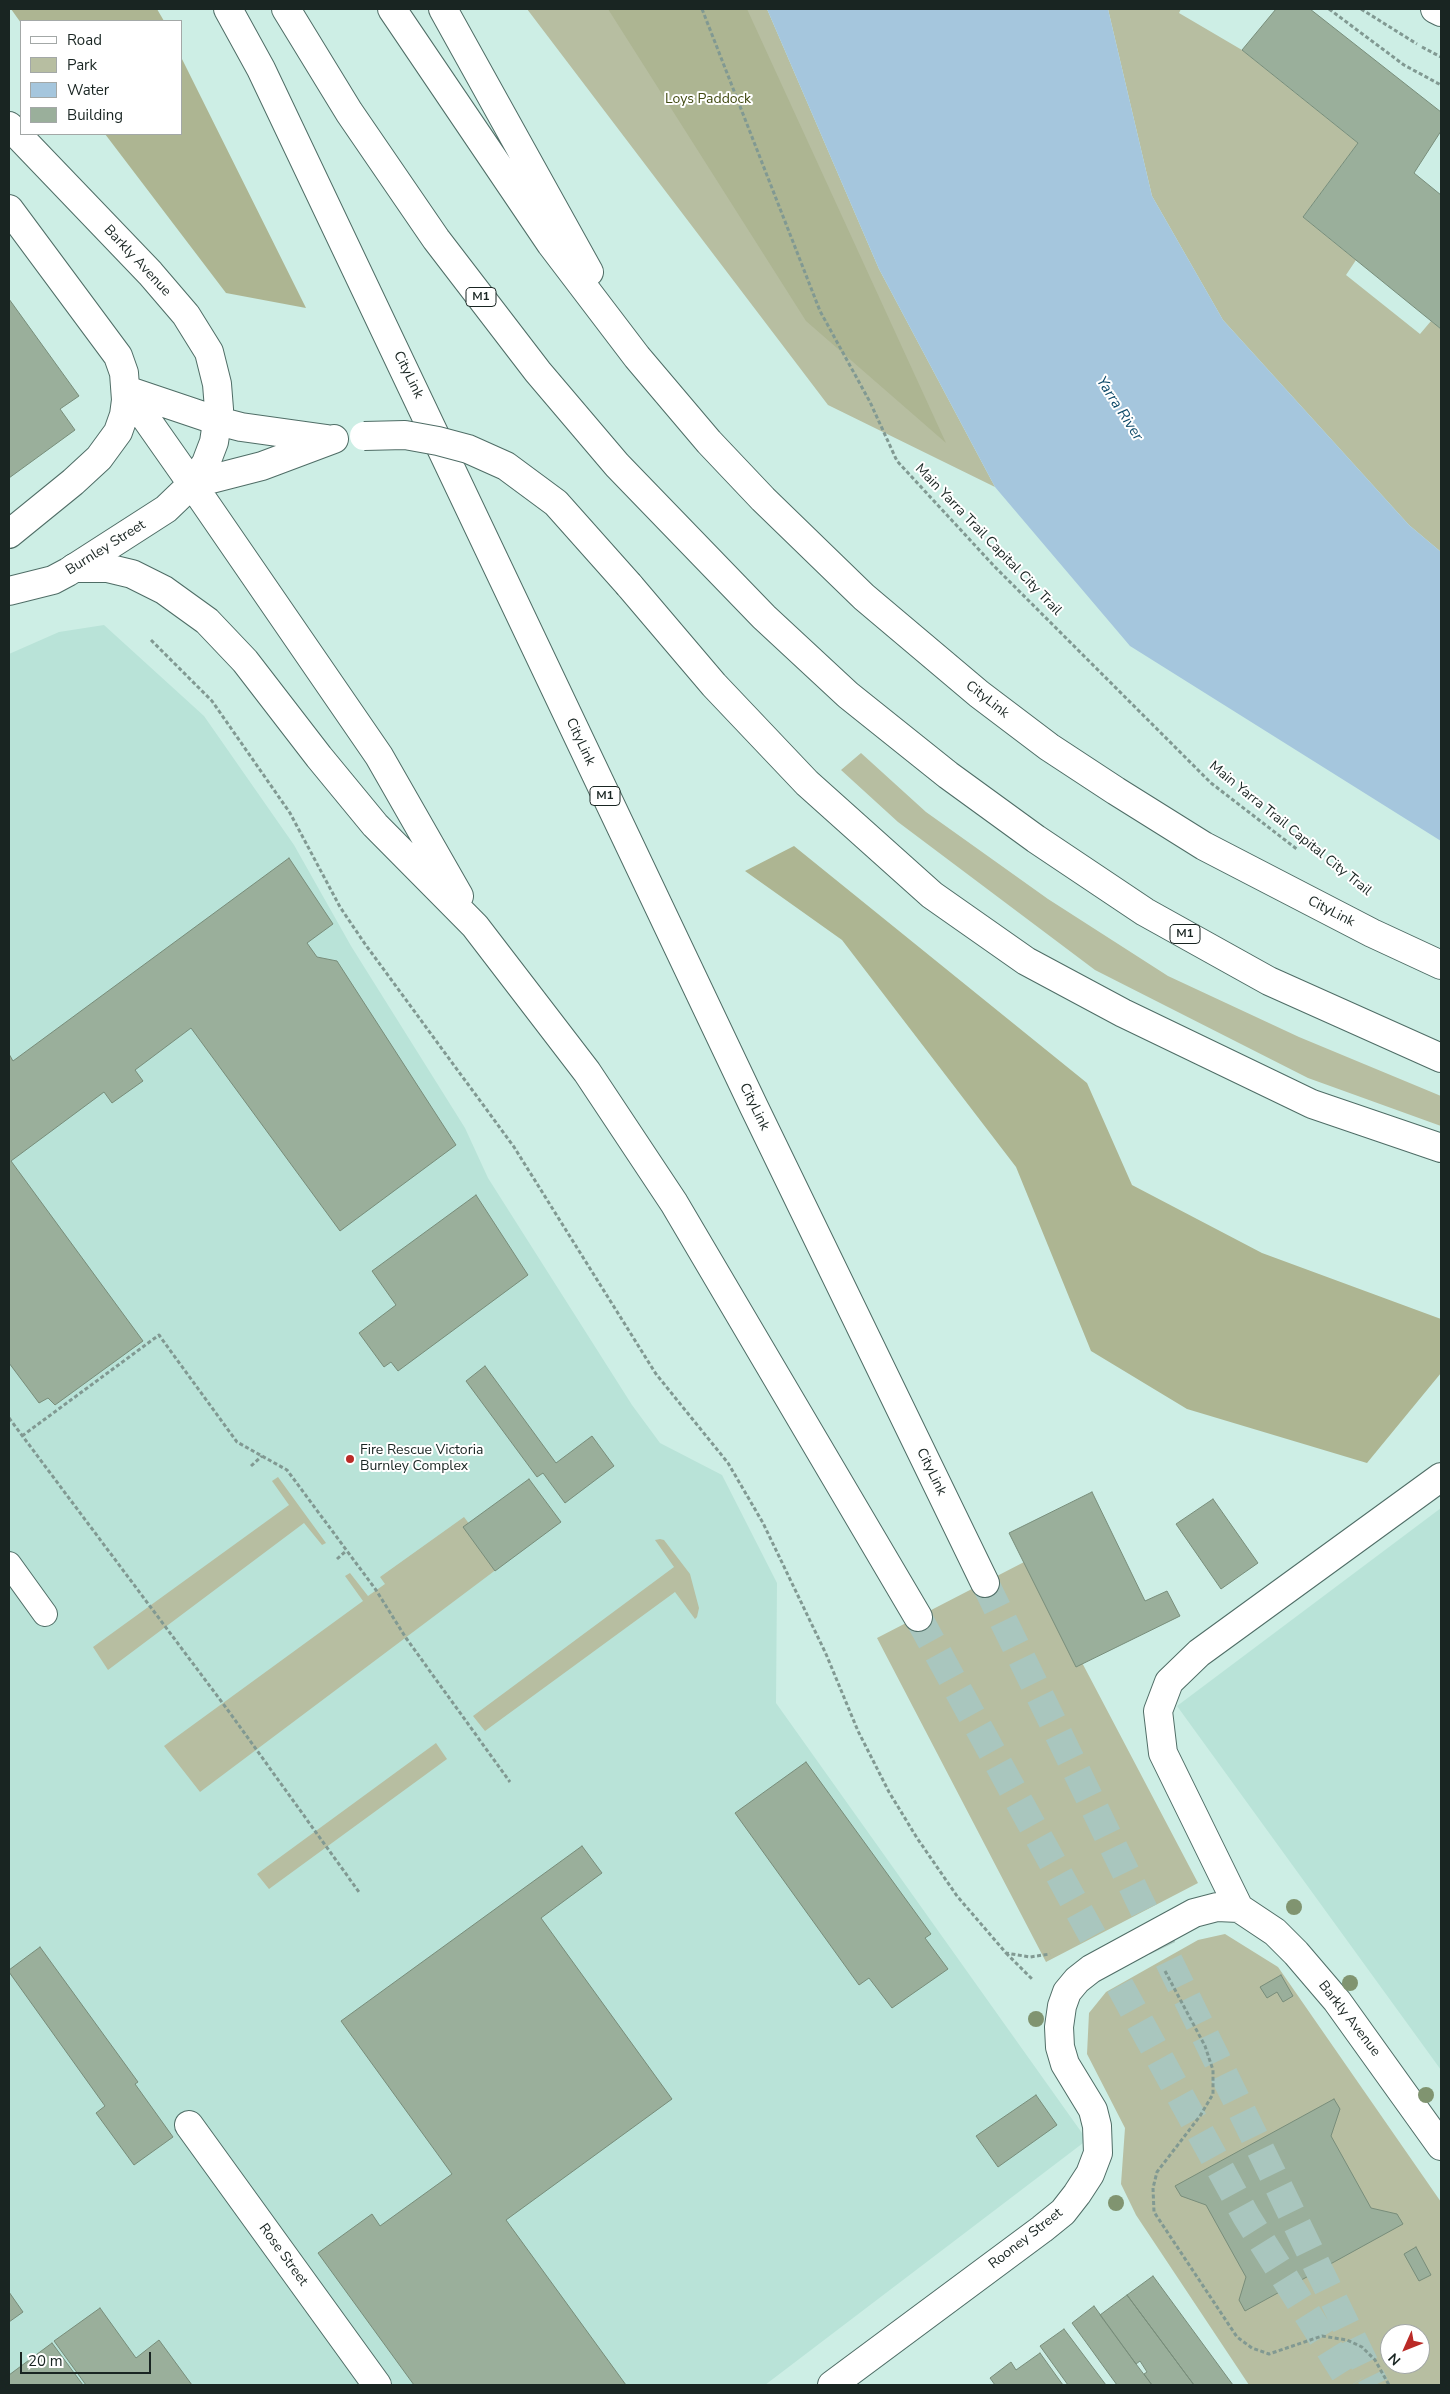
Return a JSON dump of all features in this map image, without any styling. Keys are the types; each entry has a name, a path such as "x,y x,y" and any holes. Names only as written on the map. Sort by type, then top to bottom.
{"main road":[{"name":"CityLink","path":"228,9 261,69 741,1081 985,1582"},
{"name":"M1","path":"286,9 349,112 431,231 538,372 617,465 764,617 848,695 948,775 1036,839 1145,912 1269,982 1441,1058"},
{"name":"CityLink","path":"392,9 551,244 637,357 709,442 813,550 920,646 979,694 1079,767 1204,846 1372,933 1441,965"},
{"path":"443,9 637,357"},
{"path":"1435,9 1441,12"},
{"name":"Barkly Avenue","path":"9,126 150,274 195,328 212,361 219,397 218,420 211,454 192,484"},
{"path":"9,209 112,346 122,365 126,390 126,408 121,424 103,454 73,482 9,534"},
{"path":"126,390 241,427 299,437 334,439 405,435 468,449 506,466 556,503 714,685 807,784 932,895 1026,961 1157,1030 1312,1104 1441,1148"},
{"path":"126,390 379,756 475,926"},
{"path":"192,484 262,466 334,439"},
{"name":"Burnley Street","path":"9,591 53,580 74,568 159,514 192,484"},
{"path":"74,568 107,568 132,574 164,590 208,621 245,661 319,757 375,825 475,926 587,1072 674,1203 918,1617"},
{"path":"1239,1908 1163,1753 1158,1711 1169,1682 1198,1653 1441,1477"},
{"name":"Rooney Street","path":"832,2385 1063,2212 1090,2174 1098,2153 1097,2126 1093,2110 1065,2064 1060,2047 1059,2027 1062,2006 1067,1992 1077,1980 1091,1969 1147,1936 1194,1913 1217,1907 1239,1908"},
{"name":"Barkly Avenue","path":"1239,1908 1258,1918 1275,1932 1302,1960 1348,2016 1441,2146"},
{"name":"Rose Street","path":"188,2125 377,2385"}],"lane":[{"path":"9,1564 45,1614"}],"path":[{"name":"Main Yarra Trail Capital City Trail","path":"702,9 820,310 870,402 897,461 995,567 1211,783 1303,854"},
{"path":"1329,9 1404,65 1441,85"},
{"path":"1361,9 1396,32 1441,57"},
{"path":"151,640 212,702 290,813 340,907 514,1147 656,1374 728,1463 763,1524 826,1654 858,1730 889,1792 917,1838 957,1896 1006,1953 1030,1957 1050,1954 1056,1951"},
{"path":"22,1436 159,1335 237,1442 287,1470 376,1590 406,1638 510,1782"},
{"path":"9,1418 230,1713 359,1892"},
{"path":"251,1466 262,1456"},
{"path":"337,1559 346,1551"},
{"path":"1147,1936 1205,2046 1213,2070 1213,2094 1200,2116 1157,2172 1153,2188 1154,2212 1237,2337 1252,2348 1269,2354 1322,2336 1347,2340 1362,2347 1375,2360 1389,2385"}],"shaded area":[{"path":"104,625 204,716 294,845 351,946 465,1128 488,1178 632,1405 660,1443 722,1475 777,1583 776,1703 1087,2140 765,2385 9,2385 9,654 59,632"},
{"path":"1441,1508 1441,2070 1177,1706"}],"green space":[{"path":"11,9 157,9 163,20 20,20 20,22"},
{"name":"Loys Paddock","path":"527,9 767,9 879,269 995,487 828,405"},
{"path":"608,9 747,9 946,443 806,321"},
{"path":"1108,9 1181,9 1179,13 1242,50 1358,143 1303,217 1356,260 1346,275 1420,334 1431,321 1441,329 1441,552 1409,525 1223,320 1152,196"},
{"path":"182,59 306,308 226,293 106,135 182,135"},
{"path":"861,753 926,812 1048,899 1168,976 1299,1037 1441,1096 1441,1126 1308,1078 1095,970 898,822 841,770"},
{"path":"794,846 1087,1083 1132,1185 1262,1253 1441,1319 1441,1373 1367,1463 1187,1409 1091,1351 1016,1167 842,940 745,871"},
{"path":"278,1477 326,1543 322,1545 304,1523 108,1670 93,1647 289,1505 272,1481"},
{"path":"464,1517 501,1566 200,1792 164,1746 363,1601 345,1576 350,1573 368,1596 385,1584 380,1577"},
{"path":"655,1540 664,1540 690,1574 699,1608 697,1617 695,1619 675,1592 485,1731 473,1716 674,1567"},
{"path":"1028,1560 1198,1883 1046,1962 877,1638"},
{"path":"436,1743 447,1759 269,1889 257,1874"},
{"path":"1225,1934 1278,1967 1441,2202 1441,2385 1249,2385 1136,2215 1121,2184 1125,2128 1087,2054 1089,2013 1106,1992 1198,1940"}],"water":[{"name":"Yarra River","path":"767,9 1108,9 1152,196 1223,320 1409,525 1441,552 1441,841 1130,646 995,487 879,269"}],"building":[{"path":"1276,9 1310,9 1441,112 1441,131 1414,173 1441,195 1441,329 1303,217 1358,143 1242,50"},
{"path":"9,299 79,396 60,409 75,430 9,478"},
{"path":"289,858 333,924 307,943 317,957 337,961 456,1145 340,1231 191,1028 135,1070 143,1081 112,1103 104,1092 11,1161 143,1341 55,1405 48,1398 39,1403 9,1363 9,1054 13,1061"},
{"path":"476,1195 528,1275 398,1371 391,1362 384,1367 359,1333 396,1305 372,1271"},
{"path":"485,1366 556,1463 592,1436 614,1466 565,1503 543,1473 537,1477 466,1381"},
{"path":"529,1479 561,1522 495,1571 463,1527"},
{"path":"1092,1492 1145,1601 1167,1591 1180,1616 1076,1667 1009,1533"},
{"path":"1213,1499 1258,1563 1221,1589 1176,1524"},
{"path":"806,1762 931,1934 925,1938 948,1969 892,2008 869,1978 859,1985 735,1813"},
{"path":"582,1846 602,1873 541,1918 672,2099 506,2220 626,2385 414,2385 318,2253 372,2214 380,2226 452,2174 341,2021"},
{"path":"40,1947 138,2082 135,2084 173,2137 134,2165 96,2113 105,2106 9,1972 9,1970"},
{"path":"1281,1975 1293,1996 1283,2002 1277,1992 1267,1998 1260,1987"},
{"path":"1036,2095 1057,2125 998,2167 976,2136"},
{"path":"1334,2099 1340,2109 1331,2136 1371,2208 1397,2214 1403,2224 1245,2311 1239,2300 1246,2277 1206,2205 1181,2196 1175,2186"},
{"path":"1416,2247 1431,2275 1419,2281 1404,2254"},
{"path":"1153,2276 1233,2385 1194,2385 1127,2295"},
{"path":"9,2292 23,2312 9,2322"},
{"path":"1127,2295 1194,2385 1152,2385 1144,2374 1147,2372 1140,2361 1136,2364 1100,2315"},
{"path":"1094,2306 1152,2385 1117,2385 1072,2323"},
{"path":"100,2308 136,2358 159,2340 192,2385 86,2385 54,2341"},
{"path":"1064,2329 1106,2385 1068,2385 1040,2346"},
{"path":"52,2343 83,2385 9,2385 9,2375"},
{"path":"1040,2353 1063,2385 995,2385 990,2378 1011,2362 1016,2370"}],"tunnel":[{"path":"985,1583 1375,2385"},
{"path":"918,1617 1246,2216 1352,2385"}],"place":[{"name":"Fire Rescue Victoria Burnley Complex","path":"350,1459"}]}
